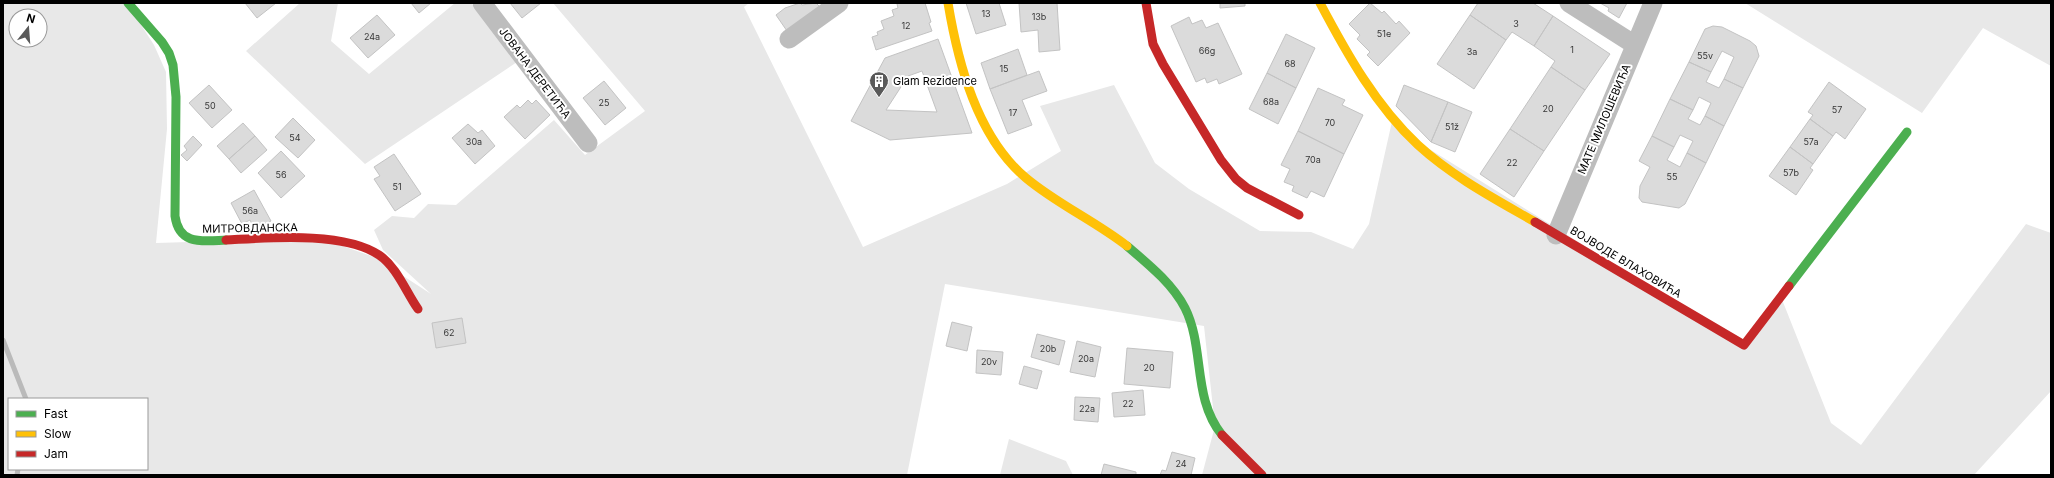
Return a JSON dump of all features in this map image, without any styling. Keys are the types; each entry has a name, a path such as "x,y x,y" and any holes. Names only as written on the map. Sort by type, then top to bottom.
{"street":[{"name":"МИТРОВДАНСКА","path":"128,3 162,42 169,53 173,65 176,97 175,216 179,232 190,240 198,241 320,238 358,246 375,252 386,261 418,309"},
{"name":"ЈОВАНА ДЕРЕТИЋА","path":"482,3 588,142"},
{"path":"790,39 839,3"},
{"path":"948,3 954,41 961,64 976,103 999,146 1012,164 1025,177 1110,233 1145,262 1177,295 1191,320 1199,378 1209,415 1224,438 1262,475"},
{"path":"1146,3 1153,44 1163,64 1220,160 1236,179 1247,188 1299,215"},
{"name":"ВОЈВОДЕ ВЛАХОВИЋА","path":"1320,3 1355,66 1393,118 1410,137 1458,177 1744,345 1907,132"},
{"path":"1568,3 1635,45"},
{"name":"МАТЕ МИЛОШЕВИЋА","path":"1556,235 1653,3"}],"shaded area":[{"path":"3,3 127,3 154,45 166,72 167,129 156,243 320,238 374,257 431,294 383,250 374,230 392,216 414,218 428,204 456,205 554,120 585,155 645,111 553,3 749,3 744,7 863,247 1007,184 1061,151 1040,106 1114,85 1155,163 1189,189 1260,231 1311,232 1353,249 1369,224 1393,117 1410,137 1744,345 1781,297 1831,423 1861,445 2026,224 2051,233 2051,391 1974,475 1202,475 1215,426 1204,326 945,284 907,475 3,475"},
{"path":"300,3 338,3 331,41 369,74 455,3 471,3 517,62 365,164 246,51"},
{"path":"1745,3 2051,3 2051,66 1983,28 1922,113"},
{"path":"1009,439 1066,461 1073,475 1000,475"}],"building":[{"path":"245,3 276,3 257,18"},
{"path":"411,3 431,3 419,13"},
{"path":"510,3 541,3 522,18"},
{"path":"800,3 802,5 816,3 820,7 787,31 776,15 785,8"},
{"path":"925,3 931,22 929,23 932,31 876,50 872,37 878,35 877,32 884,29 881,21 894,16 892,10 898,8 897,4"},
{"path":"966,3 999,3 1006,25 976,34"},
{"path":"1019,3 1057,3 1060,50 1039,52 1038,30 1021,32"},
{"path":"1220,3 1245,3 1245,6 1220,8"},
{"path":"1370,3 1382,13 1384,11 1396,24 1399,21 1410,33 1378,66 1367,55 1370,52 1357,39 1360,35 1349,24"},
{"path":"1478,3 1533,3 1553,16 1534,46 1512,32 1506,40 1470,15"},
{"path":"1600,3 1627,3 1619,18 1608,11 1609,8"},
{"path":"377,15 395,35 368,58 350,38"},
{"path":"1470,15 1506,40 1474,89 1437,64"},
{"path":"1553,16 1610,54 1585,90 1551,67 1555,61 1534,46"},
{"path":"1189,17 1192,24 1202,20 1206,28 1218,23 1242,74 1219,84 1217,79 1207,83 1205,78 1196,82 1171,26"},
{"path":"1713,26 1722,27 1750,41 1756,46 1759,56 1743,88 1724,79 1734,57 1722,51 1711,72 1689,62 1705,29"},
{"path":"1286,34 1315,48 1296,88 1267,73"},
{"name":"Glam Rezidence","path":"938,39 972,133 890,140 851,121 885,58","holes":["922,71 937,112 886,110 908,76"]},
{"path":"1018,49 1027,75 990,89 981,63"},
{"path":"1689,62 1711,72 1706,82 1719,88 1724,79 1743,88 1724,126 1705,116 1711,103 1699,97 1693,110 1670,99"},
{"path":"1551,67 1585,90 1544,151 1510,129"},
{"path":"1039,71 1047,91 1022,100 1032,125 1008,134 990,89"},
{"path":"1267,73 1296,88 1278,124 1249,109"},
{"path":"604,81 626,108 605,125 583,98"},
{"path":"1829,82 1866,109 1845,139 1836,132 1833,136 1810,119 1813,115 1808,112"},
{"path":"209,85 232,110 212,128 189,103"},
{"path":"1404,85 1448,102 1431,142 1396,106"},
{"path":"1318,88 1345,100 1342,105 1363,115 1344,154 1298,131"},
{"path":"1670,99 1693,110 1688,119 1700,125 1705,116 1724,126 1706,163 1687,153 1693,141 1680,135 1674,147 1652,136"},
{"path":"528,100 532,104 536,100 550,115 525,139 504,117 517,105 520,108"},
{"path":"1448,102 1472,112 1455,152 1431,142"},
{"path":"293,118 315,140 298,158 275,137"},
{"path":"1810,119 1833,136 1813,164 1790,147"},
{"path":"243,123 255,136 229,159 217,146"},
{"path":"468,124 478,133 482,130 495,146 475,164 452,138"},
{"path":"1510,129 1544,151 1514,197 1480,174"},
{"path":"1298,131 1344,154 1324,197 1311,191 1307,198 1292,191 1294,186 1284,182 1290,169 1281,165"},
{"path":"193,136 202,145 187,161 181,155 187,150 184,146"},
{"path":"255,136 267,150 241,173 229,159"},
{"path":"1652,136 1674,147 1667,160 1680,167 1687,153 1706,163 1685,204 1679,208 1642,202 1639,198 1640,186 1650,167 1639,161"},
{"path":"1790,147 1813,164 1810,168 1813,170 1796,195 1769,176"},
{"path":"281,151 305,176 281,198 258,173"},
{"path":"394,154 421,194 395,211 374,179 380,176 374,167"},
{"path":"254,190 271,221 255,230 250,220 242,224 231,203"},
{"path":"462,318 466,343 436,348 432,323"},
{"path":"952,322 972,327 967,351 946,346"},
{"path":"1037,334 1065,341 1059,365 1031,357"},
{"path":"1077,341 1101,347 1095,377 1070,372"},
{"path":"1127,348 1173,352 1170,388 1124,384"},
{"path":"977,350 1003,352 1001,375 976,373"},
{"path":"1024,366 1042,371 1037,389 1019,384"},
{"path":"1143,390 1145,415 1114,417 1112,393"},
{"path":"1075,397 1100,398 1098,422 1074,420"},
{"path":"1172,452 1195,458 1191,475 1160,475 1162,470 1166,471"},
{"path":"1104,464 1136,472 1136,475 1101,475"}],"waterway":[{"path":"3,340 26,398"},
{"path":"17,475 18,470"}],"traffic: fast":[{"path":"128,3 162,42 169,53 173,65 176,97 175,216 177,226 181,233 193,240 226,240"},
{"path":"1789,286 1907,132"},
{"path":"1127,246 1166,282 1180,299 1185,308 1191,323 1195,340 1202,389 1206,405 1213,421 1222,435"}],"traffic: slow":[{"path":"948,3 964,74 972,98 982,120 995,142 1009,161 1026,178 1050,196 1102,228 1127,246"},
{"path":"1320,3 1363,78 1389,114 1403,130 1431,157 1445,167 1475,187 1535,222"}],"traffic: jam":[{"path":"1146,3 1153,44 1163,64 1221,160 1236,179 1247,188 1299,215"},
{"path":"1535,222 1744,345 1789,286"},
{"path":"226,240 262,238 326,239 364,247 379,255 391,266 418,309"},
{"path":"1222,435 1262,475"}],"place":[{"name":"Glam Rezidence","path":"879,98"}]}
